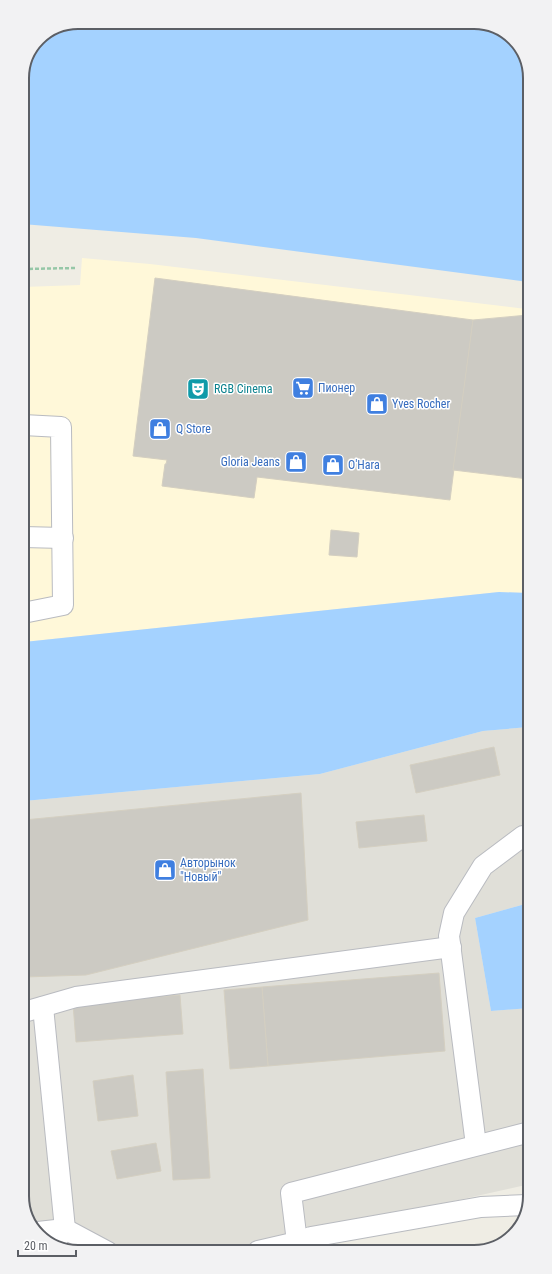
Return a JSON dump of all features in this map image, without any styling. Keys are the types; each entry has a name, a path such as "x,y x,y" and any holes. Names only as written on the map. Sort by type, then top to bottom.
{"street":[{"path":"29,425 61,427 64,605 29,612"},
{"path":"29,537 63,538"},
{"path":"476,1145 449,936 454,913 484,866 523,836"},
{"path":"59,1236 34,1010 76,997 450,947"},
{"path":"297,1242 290,1193 523,1134"},
{"path":"290,1245 311,1237 481,1207 522,1205"},
{"path":"46,1234 87,1245"},
{"path":"284,1245 297,1242"}],"path":[{"path":"29,269 77,268"}],"shaded area":[{"path":"82,258 150,264 523,309 523,593 499,592 29,641 29,287 80,285"},
{"path":"523,728 523,905 475,918 491,1011 523,1009 523,1186 257,1245 75,1245 59,1241 43,1231 34,1217 29,1196 29,801 320,774 483,731"}],"water":[{"path":"78,29 477,29 495,34 504,39 513,48 523,72 523,281 196,238 29,225 29,75 33,59 43,43 59,33"},
{"path":"499,592 523,593 523,728 483,731 320,774 29,801 29,641"},
{"path":"523,905 523,1009 491,1011 475,918"}],"building":[{"name":"Пионер","path":"155,278 473,320 450,500 257,477 254,498 162,486 165,464 167,460 133,456"},
{"path":"523,315 523,478 453,470 473,320"},
{"path":"331,530 359,533 357,557 329,555"},
{"path":"494,747 500,775 416,793 410,765"},
{"name":"Авторынок \"Новый\"","path":"301,793 308,920 86,975 29,977 29,820"},
{"path":"424,815 427,841 359,848 356,822"},
{"path":"439,973 445,1051 268,1066 262,987"},
{"path":"262,987 268,1066 230,1069 224,990"},
{"path":"180,995 183,1034 76,1042 73,1004"},
{"path":"203,1069 210,1178 173,1180 166,1072"},
{"path":"133,1075 138,1116 98,1121 93,1081"},
{"path":"156,1143 161,1171 117,1179 111,1151"}],"place":[{"name":"Пионер","path":"303,388"},
{"name":"RGB Cinema","path":"198,389"},
{"name":"Yves Rocher","path":"377,404"},
{"name":"Q Store","path":"160,429"},
{"name":"Gloria Jeans","path":"296,462"},
{"name":"O'Hara","path":"333,465"},
{"name":"Авторынок \"Новый\"","path":"165,870"}]}
